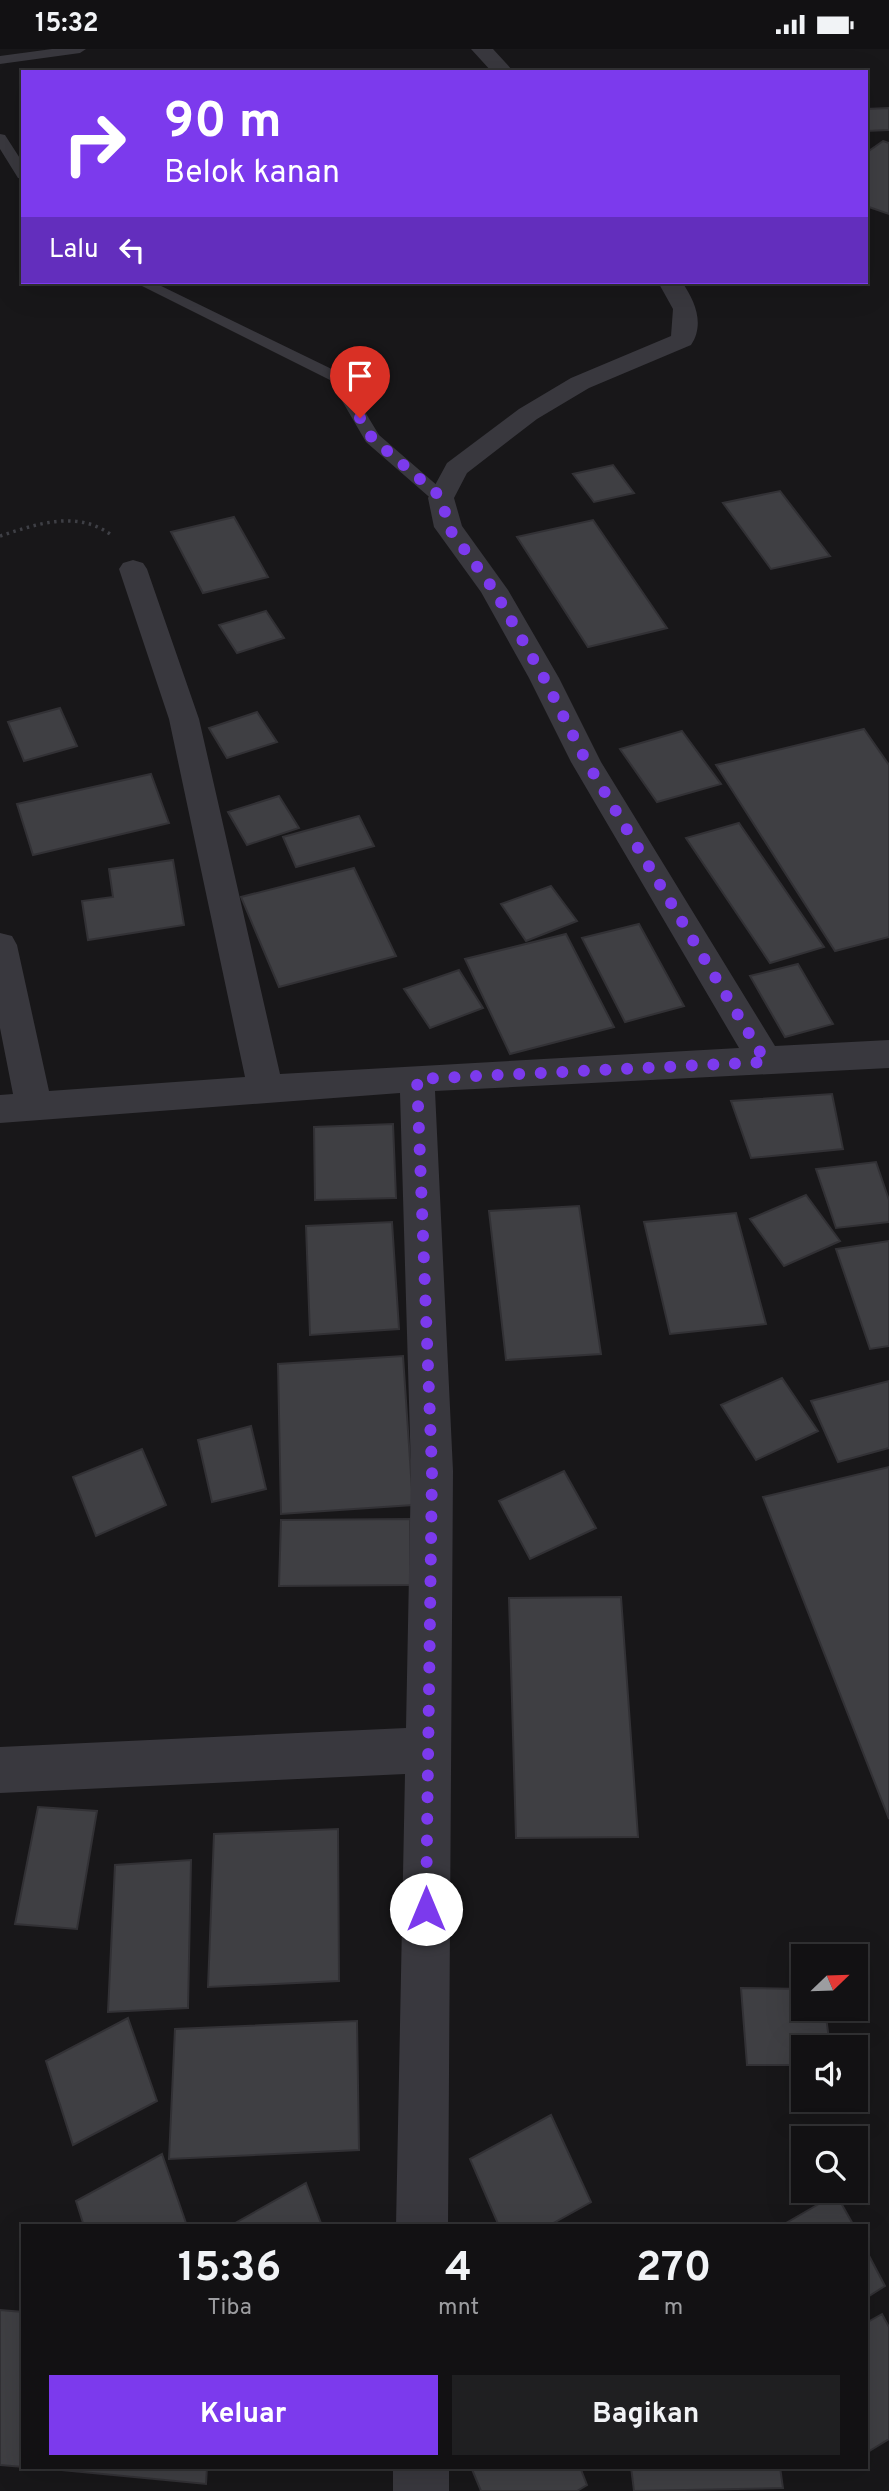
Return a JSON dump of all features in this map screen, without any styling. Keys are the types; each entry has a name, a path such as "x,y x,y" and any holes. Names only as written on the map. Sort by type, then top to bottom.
{"street":[{"path":"481,49 502,70"},
{"path":"671,284 681,297 688,325 682,340 580,383 528,414 456,469 442,498 448,527 494,590 544,678 586,761 766,1062"},
{"path":"133,569 184,719 266,1089"},
{"path":"0,945 17,1107 417,1079 889,1054"},
{"path":"417,1079 432,1471 422,2224"},
{"path":"0,1770 428,1750"},
{"path":"421,2469 421,2491"}],"lane":[{"path":"0,60 80,49"},
{"path":"1,141 21,140"},
{"path":"1,141 21,172"},
{"path":"146,284 336,377 372,438 442,498"}],"path":[{"path":"0,537 65,519 102,526 118,542 133,569"}],"building":[{"path":"889,108 889,130 868,131 868,109"},
{"path":"883,141 889,143 889,214 868,207 868,152"},
{"path":"613,465 634,493 594,502 573,474"},
{"path":"780,491 830,556 771,569 723,503"},
{"path":"234,517 268,577 203,593 171,532"},
{"path":"593,520 667,628 588,647 517,537"},
{"path":"266,611 284,638 237,653 219,625"},
{"path":"60,708 77,746 24,761 8,722"},
{"path":"257,712 277,742 227,758 209,728"},
{"path":"864,729 889,765 889,937 835,951 716,765"},
{"path":"682,731 721,784 657,802 620,749"},
{"path":"151,774 169,823 33,855 17,804"},
{"path":"279,796 299,828 247,845 228,812"},
{"path":"359,816 374,846 296,867 283,837"},
{"path":"739,823 824,947 770,963 686,838"},
{"path":"173,860 184,925 88,940 82,901 113,897 109,869"},
{"path":"354,868 396,956 279,987 241,897"},
{"path":"551,886 577,921 526,941 501,904"},
{"path":"639,924 684,1006 625,1022 582,938"},
{"path":"566,934 614,1027 510,1054 465,959"},
{"path":"798,964 833,1024 785,1037 750,976"},
{"path":"459,970 483,1008 430,1028 404,989"},
{"path":"832,1094 843,1149 751,1158 731,1101"},
{"path":"393,1124 396,1198 315,1200 314,1127"},
{"path":"876,1162 889,1200 889,1222 836,1228 816,1169"},
{"path":"806,1195 840,1241 784,1266 750,1219"},
{"path":"579,1206 601,1354 506,1360 489,1211"},
{"path":"736,1213 766,1324 670,1334 644,1222"},
{"path":"392,1222 399,1329 310,1335 306,1226"},
{"path":"889,1241 889,1346 870,1349 836,1249"},
{"path":"403,1356 413,1505 281,1514 278,1364"},
{"path":"782,1378 818,1431 756,1460 721,1405"},
{"path":"889,1381 889,1448 838,1462 811,1401"},
{"path":"251,1426 266,1489 212,1502 198,1440"},
{"path":"142,1449 166,1505 96,1536 73,1477"},
{"path":"889,1467 889,1819 763,1497"},
{"path":"564,1471 596,1528 530,1559 499,1501"},
{"path":"410,1519 410,1585 279,1586 281,1520"},
{"path":"621,1597 638,1837 516,1838 509,1598"},
{"path":"38,1807 97,1811 77,1929 15,1924"},
{"path":"338,1829 339,1981 208,1987 214,1834"},
{"path":"191,1860 188,2008 108,2012 115,1865"},
{"path":"741,1988 791,1989 791,2021 827,2021 828,2035 791,2035 791,2065 747,2065"},
{"path":"128,2018 157,2101 73,2145 46,2061"},
{"path":"357,2021 359,2150 169,2159 175,2029"},
{"path":"551,2115 591,2202 552,2224 498,2224 470,2159"},
{"path":"162,2154 186,2224 83,2224 76,2201"},
{"path":"306,2183 321,2224 234,2224"},
{"path":"821,2203 841,2203 853,2224 784,2224"},
{"path":"868,2254 885,2286 868,2297"},
{"path":"0,2310 21,2312 21,2467 0,2465"},
{"path":"882,2314 889,2327 889,2439 868,2452 868,2322"},
{"path":"51,2469 207,2469 206,2484"},
{"path":"472,2469 581,2469 587,2485 577,2491 481,2491"},
{"path":"631,2469 780,2469 783,2488 634,2491"}],"route":[{"path":"360,418 372,438 442,498 448,527 494,590 544,678 586,761 766,1062 417,1079 432,1471 426,1909"}]}
